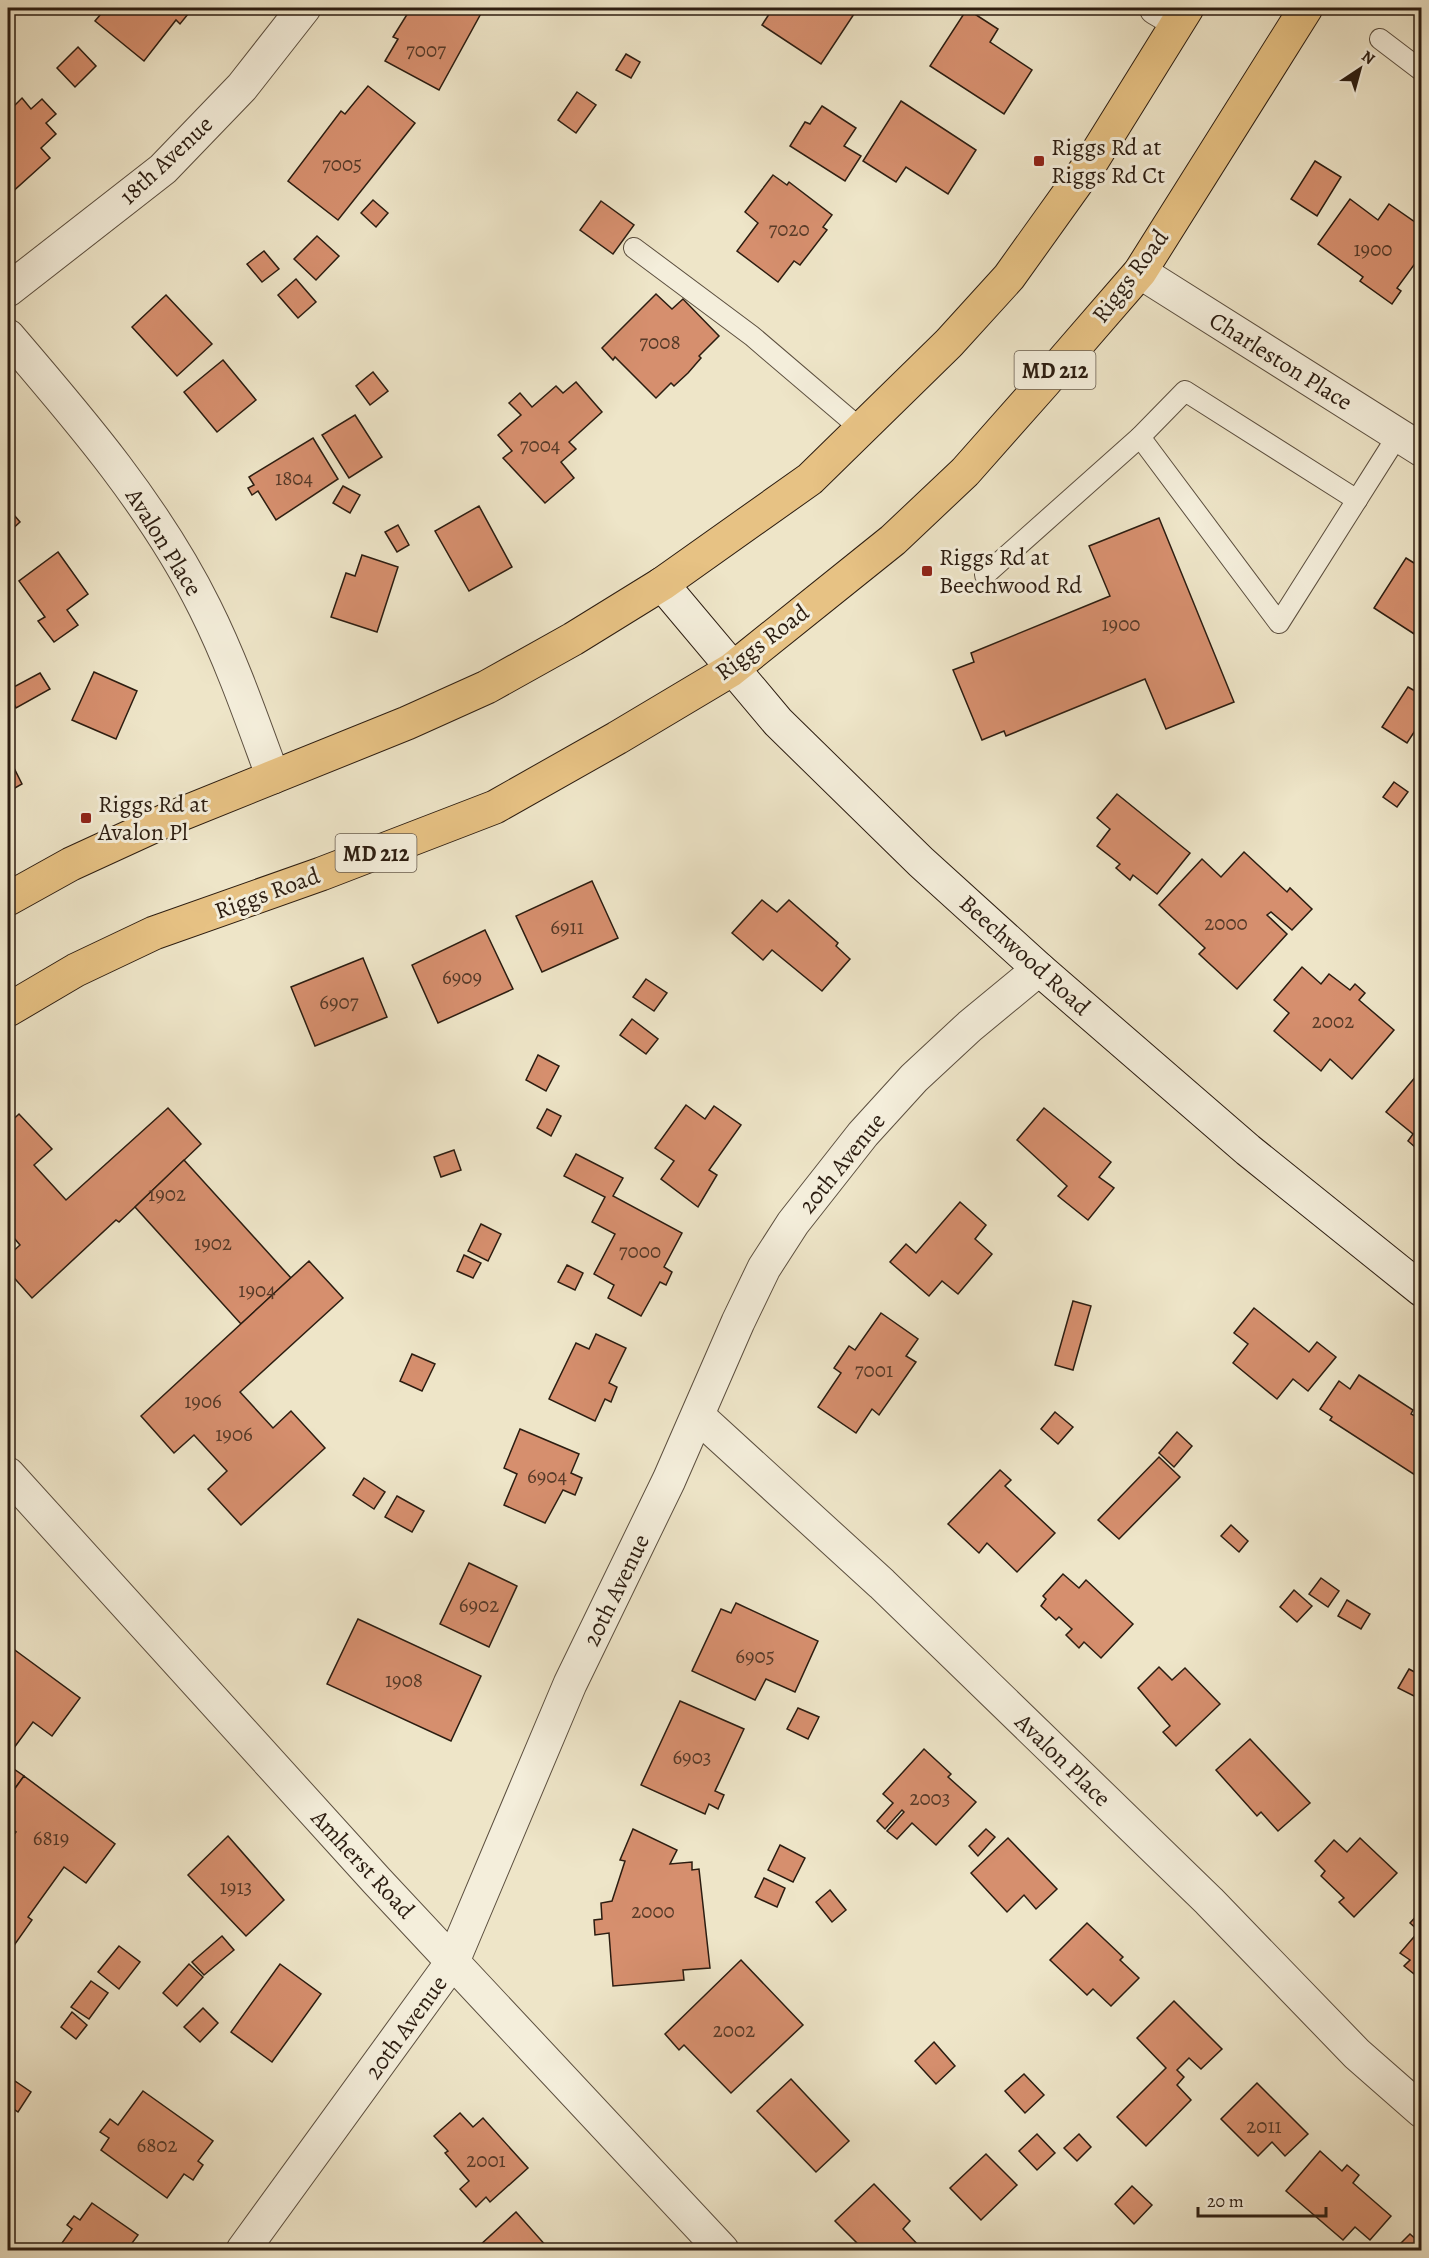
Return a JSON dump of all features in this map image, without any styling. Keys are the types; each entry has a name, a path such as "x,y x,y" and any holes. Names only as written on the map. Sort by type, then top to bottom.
{"main road":[{"name":"Riggs Road","path":"8,1010 76,970 154,933 321,874 495,807 731,670 893,540 965,472 1140,272 1306,8"},
{"path":"8,899 71,864 169,819 407,723 487,687 573,639 662,584 810,479 949,343 1009,277 1092,161 1174,12"}],"street":[{"name":"18th Avenue","path":"8,290 163,170 242,87 304,8"},
{"name":"Charleston Place","path":"1140,272 1410,443"},
{"name":"Avalon Place","path":"8,336 92,434 165,540 205,607 239,684 273,777"},
{"name":"Beechwood Road","path":"662,584 731,670 845,790 1039,969 1248,1150 1422,1290"},
{"name":"20th Avenue","path":"243,2250 453,1961 570,1684 698,1416 759,1279 794,1223 863,1134 914,1078 970,1026 1039,969"},
{"name":"Avalon Place","path":"698,1416 882,1584 1209,1901 1358,2055 1422,2111"},
{"name":"Amherst Road","path":"8,1474 453,1961 722,2250"}],"lane":[{"path":"1380,39 1422,71"},
{"path":"634,248 752,336 861,429"},
{"path":"985,575 1140,437 1185,391 1357,500"},
{"path":"1140,437 1279,623 1357,500 1410,443"}],"building":[{"path":"106,8 193,8 180,24 176,20 144,61 95,21"},
{"path":"411,8 484,8 439,90 385,61 398,39 393,37"},
{"path":"773,8 858,8 821,64 762,25"},
{"path":"967,9 998,29 990,42 1032,70 1004,114 930,66"},
{"path":"78,47 96,66 75,87 57,68"},
{"path":"626,54 640,62 631,78 616,70"},
{"path":"368,86 415,123 338,220 288,181 341,111 345,114"},
{"path":"577,92 596,105 576,133 558,120"},
{"path":"22,98 31,109 42,99 56,114 46,123 56,134 41,148 50,158 10,194 8,112"},
{"path":"901,101 976,150 948,194 906,167 896,182 863,161"},
{"path":"822,106 856,128 844,146 861,156 845,181 790,146 805,122 810,124"},
{"path":"1315,161 1341,177 1317,216 1291,199"},
{"path":"773,175 787,185 789,182 832,215 823,227 827,230 800,265 794,261 778,282 737,251 758,223 745,212"},
{"path":"1350,199 1378,220 1389,204 1422,227 1422,254 1397,288 1401,291 1392,304 1360,281 1363,277 1318,244"},
{"path":"373,200 388,213 376,227 361,213"},
{"path":"601,201 634,225 613,254 580,230"},
{"path":"317,236 339,256 316,280 294,259"},
{"path":"264,251 279,269 262,282 247,264"},
{"path":"296,279 316,302 298,318 278,295"},
{"path":"656,294 672,309 683,299 719,336 699,356 701,358 688,373 674,386 671,383 656,398 615,357 613,360 602,348"},
{"path":"166,295 212,344 177,376 132,327"},
{"path":"223,360 256,400 217,432 184,392"},
{"path":"373,372 388,391 370,405 356,386"},
{"path":"576,382 602,412 569,442 576,449 561,462 574,478 545,503 503,458 512,451 498,435 521,415 509,403 520,393 532,407 556,386 563,393"},
{"path":"355,415 382,457 349,478 322,435"},
{"path":"313,438 338,479 276,520 258,491 252,495 248,488 254,485 249,477"},
{"path":"343,486 360,495 350,513 333,503"},
{"path":"479,506 512,567 469,591 435,531"},
{"path":"8,508 20,522 8,533"},
{"path":"1159,518 1234,702 1166,729 1145,679 1006,736 1004,731 982,740 953,670 974,662 971,653 1110,596 1089,546"},
{"path":"398,525 409,545 397,552 385,532"},
{"path":"58,552 88,594 67,610 78,625 54,642 38,621 45,617 19,581"},
{"path":"362,555 398,567 377,632 331,617 346,573 355,576"},
{"path":"1406,558 1422,568 1422,639 1374,608"},
{"path":"94,672 137,691 116,739 72,720"},
{"path":"40,673 50,689 16,708 8,690"},
{"path":"1408,687 1422,695 1422,720 1407,743 1382,727"},
{"path":"8,756 22,784 8,792"},
{"path":"1394,782 1408,792 1397,807 1383,797"},
{"path":"1117,794 1190,853 1157,894 1133,875 1130,880 1116,868 1120,864 1097,846 1110,829 1097,818"},
{"path":"1244,852 1287,892 1290,888 1312,909 1292,930 1271,912 1267,915 1287,934 1237,989 1199,954 1205,948 1159,905 1202,859 1221,877"},
{"path":"592,881 618,938 542,972 516,916"},
{"path":"762,900 777,912 789,900 838,943 836,946 850,959 822,991 772,950 763,960 732,933"},
{"path":"485,930 513,989 438,1023 412,965"},
{"path":"363,958 387,1017 315,1046 291,987"},
{"path":"1302,967 1321,984 1329,974 1350,990 1355,984 1365,993 1359,1000 1394,1030 1352,1079 1330,1059 1321,1071 1274,1031 1289,1013 1274,1000"},
{"path":"646,979 667,993 654,1011 633,997"},
{"path":"632,1019 658,1039 646,1054 620,1035"},
{"path":"538,1055 559,1066 546,1091 526,1080"},
{"path":"1422,1069 1422,1153 1408,1141 1413,1134 1386,1112"},
{"path":"686,1105 705,1119 714,1106 741,1125 709,1170 717,1175 698,1207 661,1179 674,1161 655,1148"},
{"path":"168,1108 201,1144 119,1222 116,1220 32,1298 8,1271 8,1256 20,1245 8,1231 8,1124 19,1114 52,1149 34,1165 66,1200"},
{"path":"1044,1108 1111,1162 1099,1177 1114,1188 1088,1220 1058,1196 1067,1186 1017,1140"},
{"path":"547,1109 561,1116 551,1136 537,1128"},
{"path":"454,1150 461,1170 441,1177 434,1157"},
{"path":"576,1154 623,1178 613,1196 682,1233 664,1267 672,1272 666,1285 660,1282 641,1316 608,1298 614,1285 594,1274 615,1234 592,1222 605,1197 564,1176"},
{"path":"184,1160 291,1278 241,1324 135,1207"},
{"path":"960,1202 986,1225 975,1239 992,1254 958,1294 942,1281 929,1296 890,1262 906,1244 916,1253"},
{"path":"481,1224 501,1234 488,1261 468,1251"},
{"path":"464,1255 481,1263 473,1278 457,1271"},
{"path":"309,1261 343,1298 240,1392 273,1428 291,1411 325,1448 241,1525 208,1489 227,1471 194,1435 174,1453 141,1416"},
{"path":"567,1265 583,1273 575,1290 558,1282"},
{"path":"1073,1301 1091,1306 1073,1370 1055,1365"},
{"path":"1254,1308 1309,1352 1317,1342 1336,1357 1308,1391 1293,1379 1277,1399 1233,1363 1248,1344 1234,1333"},
{"path":"881,1313 918,1339 906,1356 916,1362 879,1415 872,1409 856,1433 818,1407 841,1373 834,1368 849,1346 855,1350"},
{"path":"596,1334 626,1348 609,1383 617,1387 611,1402 605,1399 595,1421 549,1399 576,1343 589,1349"},
{"path":"412,1354 435,1364 422,1391 400,1381"},
{"path":"1359,1375 1413,1410 1411,1414 1422,1420 1422,1465 1415,1475 1330,1420 1332,1417 1320,1409 1339,1381 1350,1389"},
{"path":"1055,1412 1073,1427 1058,1444 1041,1429"},
{"path":"520,1429 579,1454 571,1473 582,1478 575,1495 563,1490 545,1523 504,1505 517,1474 504,1468"},
{"path":"1177,1432 1192,1446 1174,1467 1159,1453"},
{"path":"1159,1457 1180,1477 1119,1539 1098,1520"},
{"path":"1000,1470 1011,1480 1005,1486 1055,1533 1017,1572 987,1543 979,1553 948,1524"},
{"path":"364,1478 385,1492 374,1509 353,1495"},
{"path":"397,1496 424,1511 412,1532 385,1517"},
{"path":"1231,1525 1248,1541 1239,1552 1221,1536"},
{"path":"469,1563 517,1586 489,1647 440,1624"},
{"path":"1063,1574 1079,1588 1086,1580 1133,1624 1101,1658 1084,1642 1079,1648 1066,1635 1072,1629 1059,1617 1056,1620 1041,1606 1046,1599 1043,1596"},
{"path":"1321,1578 1339,1591 1328,1607 1309,1594"},
{"path":"1294,1590 1312,1606 1297,1622 1280,1607"},
{"path":"1347,1600 1370,1614 1361,1629 1338,1616"},
{"path":"736,1603 818,1641 795,1692 766,1679 755,1700 692,1671 721,1609 731,1613"},
{"path":"358,1619 481,1676 451,1741 327,1684"},
{"path":"8,1645 80,1698 52,1736 33,1722 8,1756"},
{"path":"1159,1667 1172,1680 1185,1668 1220,1704 1176,1746 1163,1732 1170,1726 1138,1688"},
{"path":"1409,1669 1422,1676 1422,1700 1398,1688"},
{"path":"680,1701 744,1729 715,1791 724,1795 718,1809 709,1804 705,1814 641,1785"},
{"path":"798,1708 819,1717 808,1739 787,1729"},
{"path":"1250,1739 1310,1803 1278,1831 1261,1812 1257,1816 1216,1770"},
{"path":"924,1749 951,1774 948,1777 976,1802 936,1845 912,1823 897,1839 887,1831 904,1812 902,1810 885,1829 877,1821 893,1803 883,1794"},
{"path":"8,1765 24,1776 8,1798"},
{"path":"24,1776 115,1844 86,1883 64,1867 28,1917 32,1920 8,1954 8,1843 16,1832 8,1826 8,1798"},
{"path":"633,1829 677,1850 670,1864 692,1862 692,1870 699,1869 710,1968 683,1970 684,1980 613,1986 609,1933 595,1935 594,1920 602,1919 601,1903 612,1901 625,1861 620,1860"},
{"path":"986,1829 995,1837 978,1856 969,1846"},
{"path":"228,1836 284,1900 246,1936 188,1875"},
{"path":"1008,1838 1057,1889 1036,1909 1024,1895 1007,1912 971,1873"},
{"path":"1360,1838 1397,1873 1354,1917 1339,1902 1344,1898 1321,1876 1325,1871 1315,1861 1334,1840 1347,1852"},
{"path":"780,1845 805,1858 793,1882 768,1870"},
{"path":"764,1878 785,1888 777,1907 755,1897"},
{"path":"830,1890 846,1910 832,1922 816,1902"},
{"path":"1422,1910 1422,1973 1417,1969 1414,1974 1404,1966 1410,1960 1400,1953 1419,1931 1410,1923"},
{"path":"1087,1923 1123,1957 1120,1960 1139,1978 1111,2006 1093,1989 1087,1995 1050,1960"},
{"path":"222,1936 234,1950 204,1975 192,1962"},
{"path":"119,1946 140,1962 119,1989 98,1972"},
{"path":"741,1960 803,2025 731,2093 684,2045 679,2050 665,2034"},
{"path":"189,1964 203,1977 177,2006 163,1993"},
{"path":"280,1964 321,1994 272,2062 231,2032"},
{"path":"91,1981 108,1993 89,2019 71,2007"},
{"path":"1174,2001 1222,2049 1201,2069 1189,2058 1177,2070 1184,2077 1177,2085 1191,2100 1146,2146 1117,2117 1166,2068 1137,2038"},
{"path":"203,2008 218,2023 200,2042 184,2027"},
{"path":"72,2012 87,2025 76,2039 61,2027"},
{"path":"934,2042 955,2066 936,2084 915,2061"},
{"path":"1024,2074 1044,2095 1025,2113 1005,2091"},
{"path":"791,2079 849,2141 816,2172 757,2111"},
{"path":"15,2081 31,2092 18,2112 8,2105 8,2092"},
{"path":"1257,2083 1308,2134 1285,2156 1272,2142 1258,2156 1221,2119"},
{"path":"143,2091 213,2141 198,2161 203,2165 193,2180 184,2174 167,2198 101,2150 109,2138 100,2132 110,2119 118,2125"},
{"path":"460,2113 473,2127 483,2118 528,2168 490,2202 486,2197 476,2207 460,2189 469,2181 445,2153 448,2151 434,2136"},
{"path":"1037,2134 1055,2153 1037,2170 1019,2151"},
{"path":"1079,2134 1091,2147 1077,2161 1064,2148"},
{"path":"1320,2151 1342,2171 1347,2165 1359,2175 1353,2183 1391,2216 1370,2240 1355,2227 1343,2240 1286,2191"},
{"path":"986,2154 1017,2185 981,2220 950,2188"},
{"path":"874,2184 910,2221 903,2229 920,2247 916,2250 864,2250 835,2221"},
{"path":"1132,2186 1152,2205 1134,2224 1115,2204"},
{"path":"92,2203 138,2235 127,2250 57,2250 72,2229 67,2225 74,2216 80,2220"},
{"path":"516,2212 548,2248 545,2250 480,2250 477,2248"},
{"path":"1410,2234 1419,2242 1422,2240 1422,2250 1394,2250"}],"place":[{"name":"Riggs Rd at Riggs Rd Ct","path":"1039,161"},
{"name":"Riggs Rd at Beechwood Rd","path":"927,571"},
{"name":"Riggs Rd at Avalon Pl","path":"86,818"}]}
